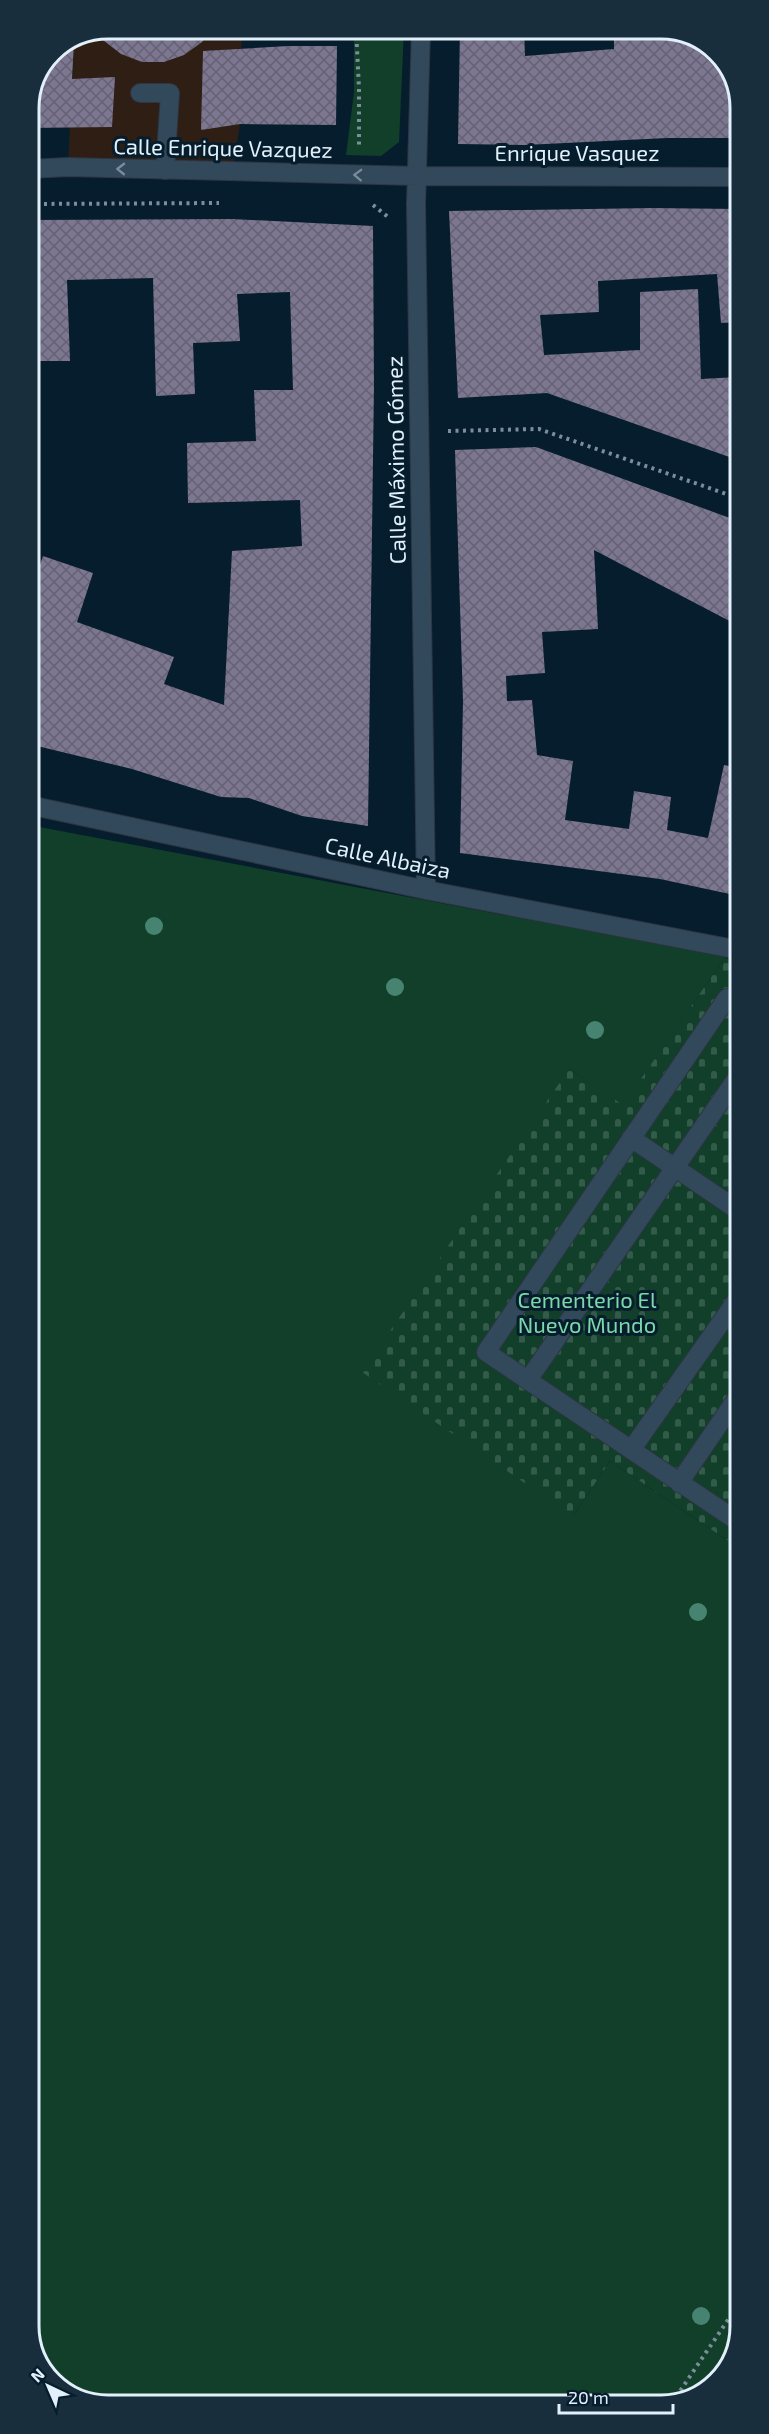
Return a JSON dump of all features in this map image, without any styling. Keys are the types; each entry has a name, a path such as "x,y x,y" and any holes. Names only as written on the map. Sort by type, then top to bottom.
{"street":[{"name":"Calle Máximo Gómez","path":"421,39 416,176 426,890"},
{"path":"140,93 170,93 165,170"},
{"name":"Calle Enrique Vazquez","path":"39,168 416,176"},
{"name":"Enrique Vasquez","path":"416,176 730,177"},
{"name":"Calle Albaiza","path":"39,807 426,890 730,948"},
{"path":"730,1000 727,998 486,1352 730,1516"},
{"path":"528,1380 730,1088"},
{"path":"632,1138 730,1206"},
{"path":"631,1450 730,1310"},
{"path":"679,1483 730,1408"}],"path":[{"path":"356,175 359,88 357,39"},
{"path":"369,202 394,221"},
{"path":"39,204 228,203"},
{"path":"418,432 539,429 730,495"},
{"path":"679,2393 730,2317"}],"shaded area":[{"path":"108,39 242,39 240,124 233,171 68,167 74,49 95,40"}],"green space":[{"path":"354,39 404,39 399,142 381,156 346,155 354,92"},
{"path":"39,827 725,957 623,1106 569,1069 573,1516 610,1461 730,1542 730,2326 723,2356 716,2368 699,2383 679,2393 661,2395 104,2395 82,2390 78,2388 78,2356 46,2356 41,2344 39,2326"},
{"name":"Cementerio El Nuevo Mundo","path":"725,957 730,960 730,1542 610,1461 573,1516 362,1372 569,1069 623,1105"}],"building":[{"path":"204,39 184,55 164,62 142,62 121,54 103,40"},
{"path":"460,39 524,39 525,56 614,49 614,39 674,40 703,53 718,70 728,90 730,138 667,138 525,145 458,144"},
{"path":"288,46 337,46 336,125 240,124 201,130 203,51"},
{"path":"74,49 72,79 115,77 112,127 39,128 40,95 44,82 59,59"},
{"path":"730,209 730,322 721,323 717,274 598,281 599,312 540,315 544,355 640,350 640,292 698,289 701,379 730,377 730,457 547,393 458,398 449,211"},
{"path":"232,219 373,226 374,386 368,826 302,816 249,798 221,797 132,769 39,746 39,568 43,556 93,573 77,622 174,657 164,684 224,705 232,551 302,546 300,500 188,503 187,443 256,441 254,390 293,390 290,292 237,294 240,341 193,343 195,394 156,396 153,278 67,280 70,361 39,361 39,220"},
{"path":"536,447 730,518 730,621 594,550 598,629 542,632 545,673 506,676 507,701 532,700 537,755 573,761 565,820 629,829 634,791 671,797 667,830 708,838 724,765 730,766 730,894 660,879 460,853 463,701 455,450"}]}
